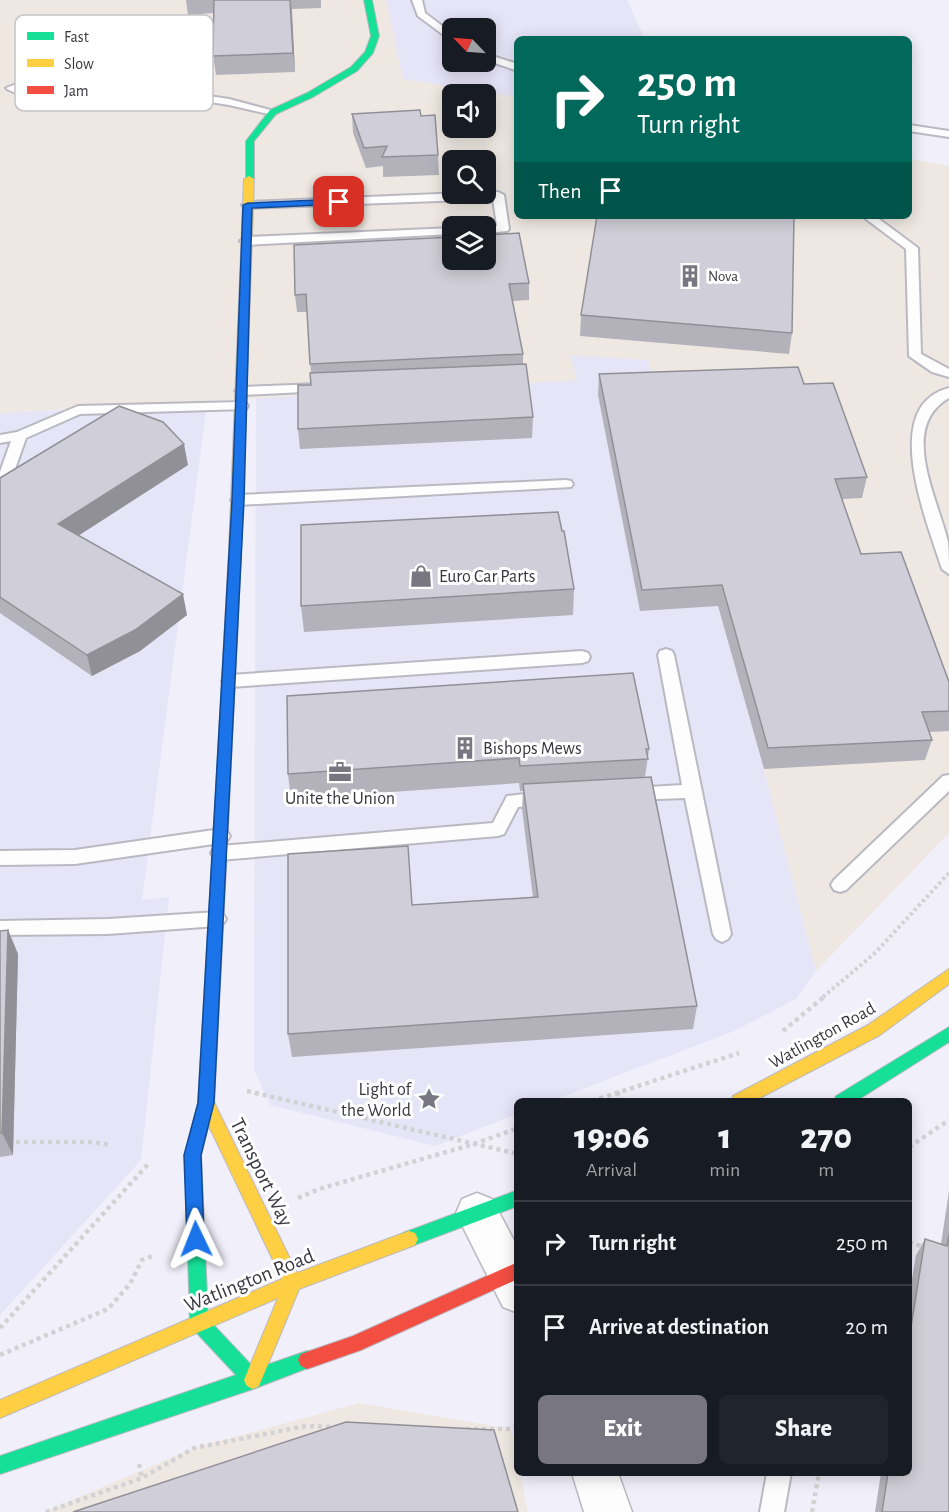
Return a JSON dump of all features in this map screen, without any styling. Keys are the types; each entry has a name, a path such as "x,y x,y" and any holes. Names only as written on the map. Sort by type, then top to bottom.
{"street":[{"name":"Transport Way","path":"199,1323 193,1155 206,1103 217,919 238,500 250,141 273,112 310,95 354,69 369,53 375,36 368,0"},
{"name":"Watlington Road","path":"745,1098 874,1030 949,975"},
{"path":"848,1098 949,1034"},
{"name":"Transport Way","path":"206,1103 293,1283"},
{"name":"Watlington Road","path":"0,1409 293,1283 514,1200"},
{"path":"477,1214 514,1276"},
{"path":"0,1465 355,1344 514,1278"},
{"path":"253,1380 293,1283"},
{"path":"199,1323 253,1380"},
{"path":"596,1476 608,1512"}],"lane":[{"path":"417,0 421,14 442,30"},
{"path":"496,60 514,67"},
{"path":"213,100 273,112"},
{"path":"912,128 949,134"},
{"path":"248,205 498,195 503,229 496,229"},
{"path":"872,219 912,248 915,356 949,373"},
{"path":"246,241 442,232"},
{"path":"242,391 334,387"},
{"path":"949,392 932,403 923,416 917,434 917,458 949,569"},
{"path":"0,439 20,436 78,410 241,406"},
{"path":"2,486 20,436"},
{"path":"238,500 566,484"},
{"path":"666,656 722,934"},
{"path":"230,681 582,657"},
{"path":"840,885 949,781"},
{"path":"621,795 692,791"},
{"path":"0,858 75,857 221,845 498,829 513,801 561,798"},
{"path":"0,928 178,924 217,919"},
{"path":"772,1512 778,1476"}],"path":[{"path":"776,1036 875,953 949,873"},
{"path":"600,1098 746,1051"},
{"path":"206,1103 242,1089 514,1153"},
{"path":"617,1092 622,1098"},
{"path":"912,1145 949,1120"},
{"path":"0,1142 91,1142 112,1145"},
{"path":"0,1328 157,1154"},
{"path":"912,1243 927,1249"},
{"path":"46,1512 142,1478 194,1448 306,1426 340,1427"},
{"path":"454,1428 514,1428"},
{"path":"812,1512 818,1476"}],"shaded area":[{"path":"0,0 386,0 403,79 442,85 442,138 496,138 496,94 514,97 514,219 912,219 912,160 949,166 949,833 816,971 764,769 648,360 570,355 577,380 0,413"},
{"path":"386,0 627,0 644,36 514,36 514,97 496,94 496,84 442,85 403,79"},
{"path":"569,354 648,360 764,769 816,971 796,999 734,1031 559,1098 514,1098 514,1115 435,1146 270,1105 254,1069 256,398 576,380"},
{"path":"207,403 142,900 169,897 141,1160 0,1315 0,413"},
{"path":"359,1403 511,1429 514,1445 514,1476 521,1476 528,1512 44,1512 194,1448"}],"building":[{"path":"214,0 290,0 293,53 213,56"},
{"path":"420,110 421,116 435,115 438,155 382,157 387,146 364,148 352,114"},
{"name":"Nova","path":"597,219 794,219 792,333 581,315"},
{"path":"519,233 529,283 509,284 523,354 310,364 306,294 295,295 294,245 442,238 442,270 496,270 496,234"},
{"path":"526,364 533,417 298,429 298,385 311,385 310,373"},
{"path":"798,367 804,384 833,383 867,477 835,479 861,554 901,552 949,682 949,711 922,712 932,740 768,748 722,585 642,590 599,374"},
{"path":"119,406 163,422 184,444 58,524 183,594 135,630 87,655 0,597 0,478"},
{"path":"558,512 562,531 564,531 574,589 301,606 301,525"},
{"name":"Bishops Mews","path":"633,673 649,749 646,749 648,759 520,766 519,758 288,774 287,696"},
{"path":"651,777 697,1006 288,1034 288,854 408,846 412,905 538,897 523,784"},
{"path":"8,930 2,1133 0,1133 0,931"},
{"path":"949,1234 949,1512 882,1512 888,1476 912,1476 912,1320 925,1239 947,1246"},
{"path":"346,1422 494,1430 518,1512 73,1512"}],"traffic: fast":[{"path":"249,179 250,141 273,112 310,95 354,69 369,53 375,36 368,0"},
{"path":"220,846 206,1103 193,1155 199,1323 253,1380"},
{"path":"847,1098 949,1034"},
{"path":"409,1239 514,1200"},
{"path":"0,1465 307,1360"}],"traffic: slow":[{"path":"235,551 249,179"},
{"path":"745,1098 874,1030 949,975"},
{"path":"206,1103 293,1283 253,1380"},
{"path":"0,1409 293,1283 409,1239"}],"traffic: jam":[{"path":"220,846 235,551"},
{"path":"307,1360 355,1344 514,1272"}],"place":[{"name":"Nova","path":"690,276"},
{"name":"Euro Car Parts","path":"421,576"},
{"name":"Bishops Mews","path":"465,748"},
{"name":"Unite the Union","path":"340,772"},
{"name":"Light of the World","path":"429,1099"}],"route":[{"path":"196,1239 193,1155 206,1103 223,814 238,500 248,205 339,202"}]}
